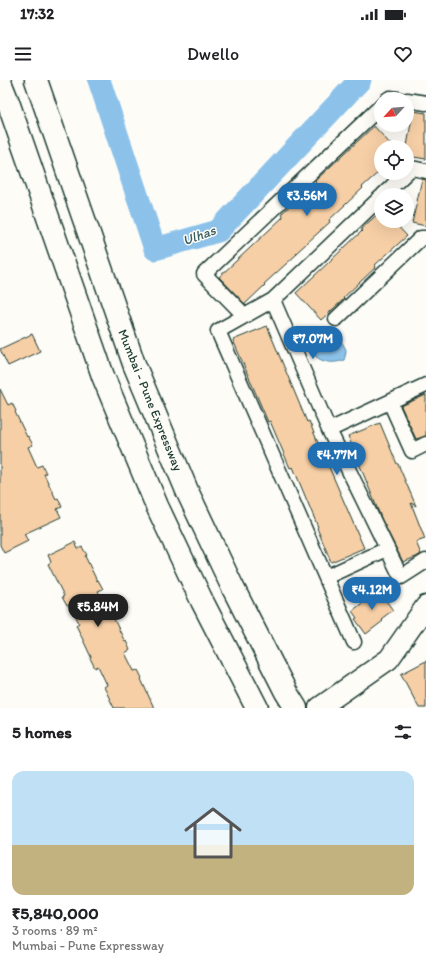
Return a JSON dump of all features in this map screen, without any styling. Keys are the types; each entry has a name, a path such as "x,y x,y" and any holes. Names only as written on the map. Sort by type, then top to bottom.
{"highway":[{"name":"Mumbai - Pune Expressway","path":"36,80 140,378 194,507 232,586 286,692 296,708"},
{"path":"0,82 103,376 157,506 202,601 257,708"}],"street":[{"path":"414,101 426,103"},
{"path":"245,316 204,274 374,113"},
{"path":"414,168 426,171"},
{"path":"391,188 399,180"},
{"path":"354,642 218,330 274,300 374,204"},
{"path":"336,319 422,238 426,238"},
{"path":"274,300 329,430 401,578 426,561"},
{"path":"329,430 426,385"},
{"path":"390,402 412,451 426,444"},
{"path":"326,577 387,549"},
{"path":"319,708 389,659 426,606"}],"water":[{"path":"325,331 335,336 343,344 346,350 344,360 338,362 327,362 321,360 313,353 309,342 317,334"}],"building":[{"path":"414,111 426,113 426,159 414,157 414,140 408,140 409,132 414,132"},
{"path":"374,126 374,132 379,132 387,140 374,140 374,176 329,220 330,222 296,253 297,254 264,284 265,285 245,304 219,277 283,217 281,214 316,182 315,181"},
{"path":"422,179 426,180 426,226 414,223 414,214"},
{"path":"374,217 374,228 400,228 407,236 375,265 376,267 321,320 296,293 362,231 361,229"},
{"path":"267,326 307,422 309,421 364,548 331,562 293,467 290,468 270,421 268,422 233,340"},
{"path":"32,334 40,351 8,366 0,349"},
{"path":"0,389 8,405 12,403 27,437 28,436 33,445 28,447 37,467 42,465 46,473 44,474 56,499 58,498 62,507 57,509 61,517 24,534 28,541 4,553 0,545"},
{"path":"426,395 426,436 416,439 401,406"},
{"path":"380,423 416,506 411,503 425,539 416,542 421,554 403,562 382,520 348,436"},
{"path":"75,542 78,549 82,547 87,555 85,556 97,581 98,580 103,589 98,591 107,610 110,608 130,650 125,653 134,671 138,670 154,708 114,708 104,687 107,685 98,666 95,668 90,658 91,657 76,625 79,623 70,605 67,606 62,597 64,596 48,564 51,562 48,555"},
{"path":"376,588 393,610 381,619 383,621 366,634 355,619 357,618 352,611 365,601 363,598"},
{"path":"426,661 426,708 419,708 401,674"}],"waterway":[{"name":"Ulhas","path":"99,80 155,249 218,231 360,80"}]}
